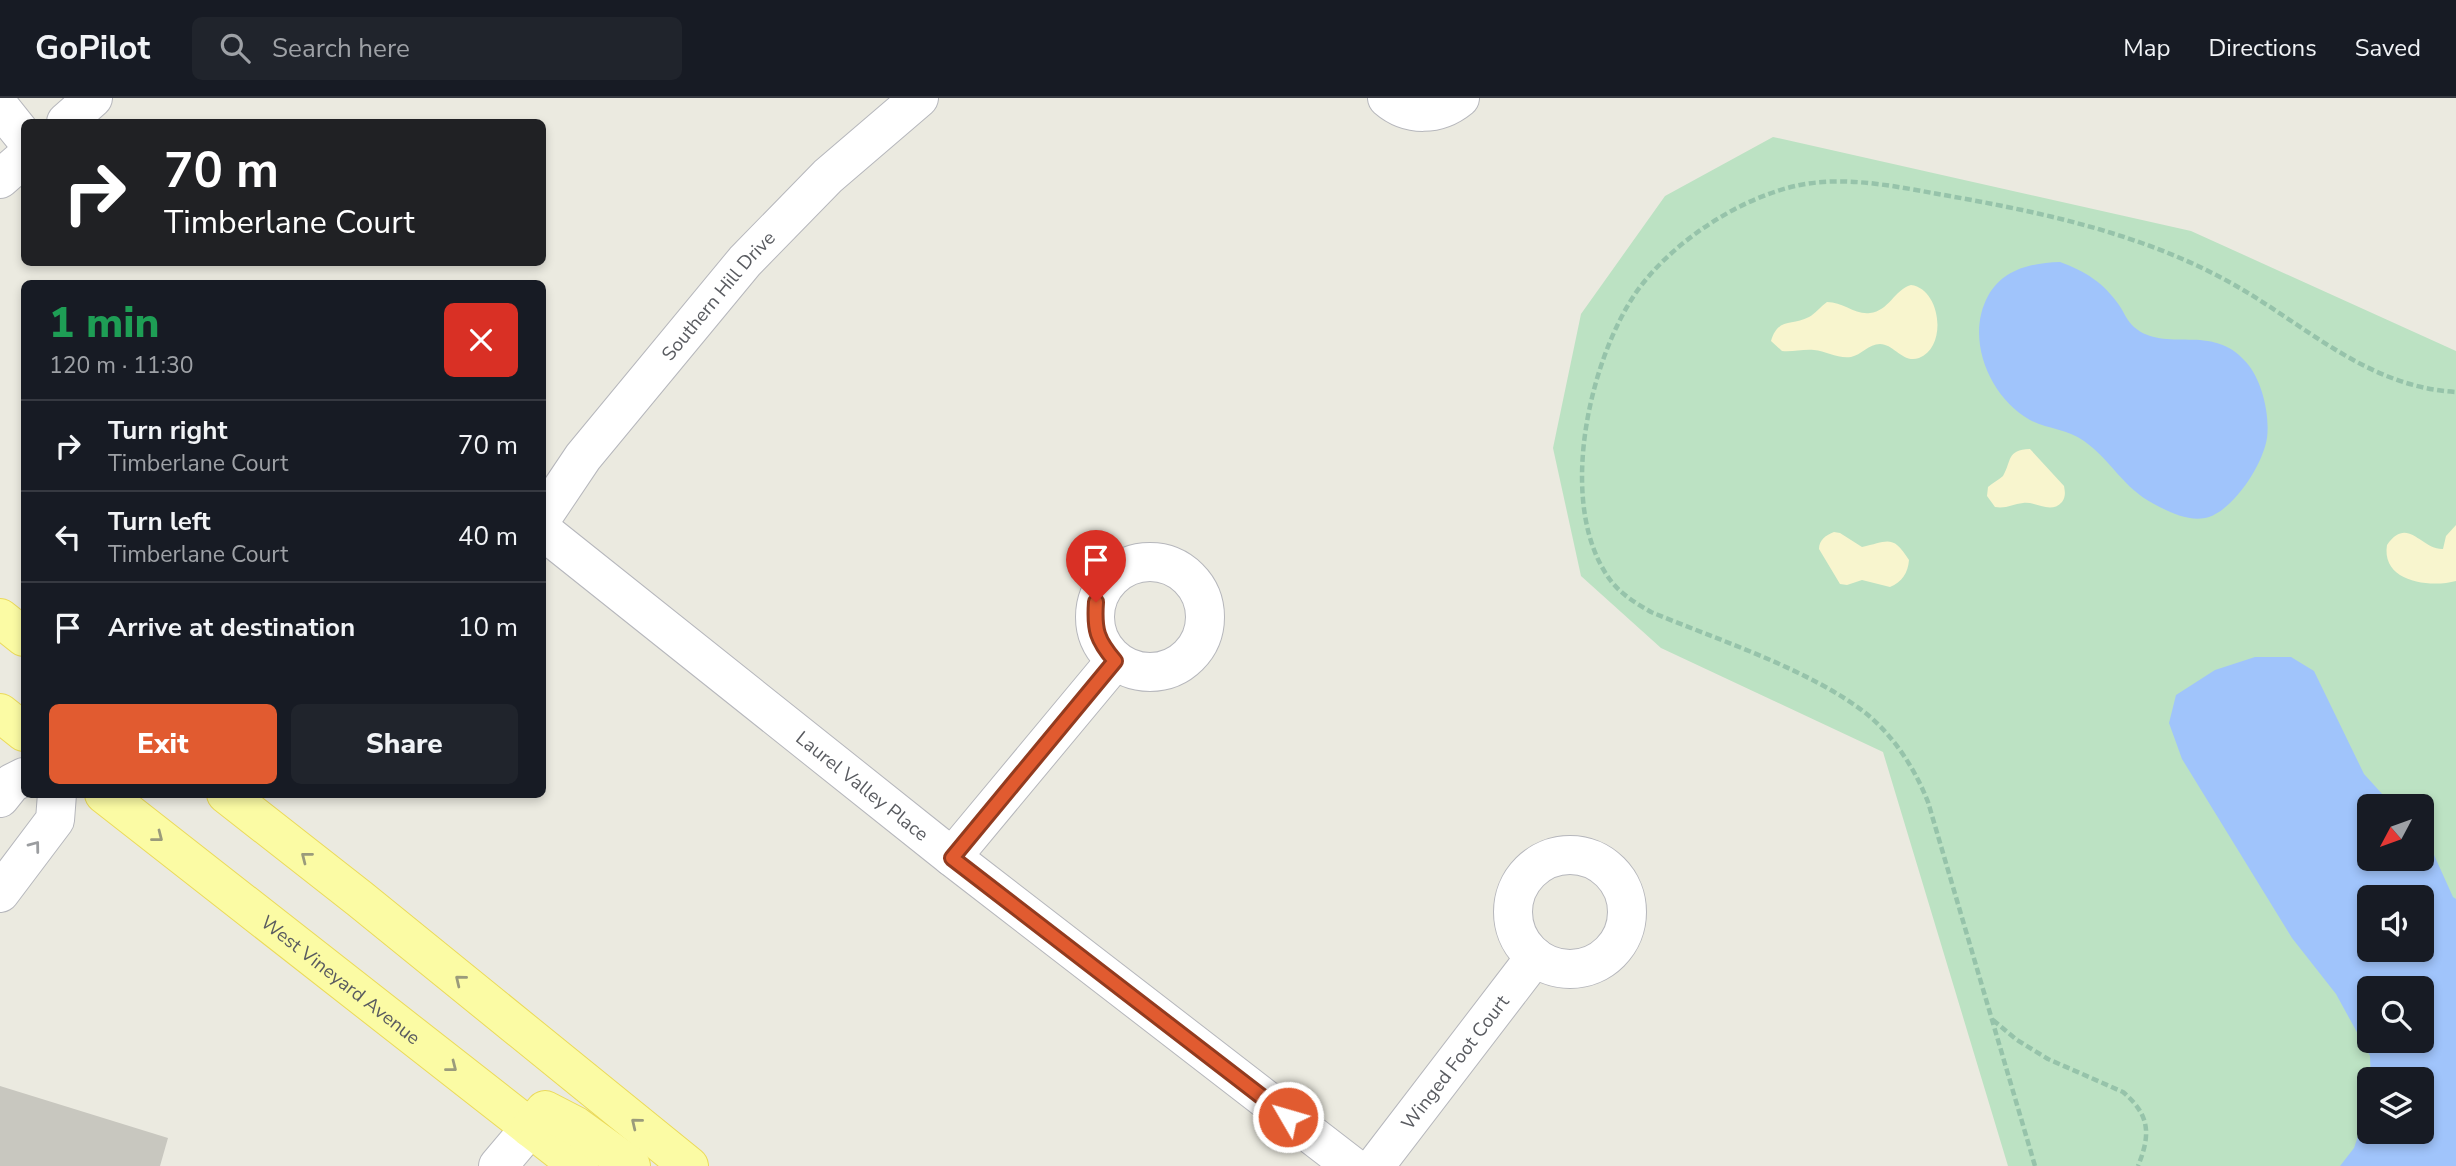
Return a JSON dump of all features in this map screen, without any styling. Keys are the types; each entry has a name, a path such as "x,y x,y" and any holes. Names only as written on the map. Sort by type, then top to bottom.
{"main road":[{"path":"0,618 21,635"},
{"path":"0,713 21,730"},
{"name":"West Vineyard Avenue","path":"109,798 579,1166"},
{"path":"231,798 690,1166"},
{"path":"530,1128 545,1110 576,1126 631,1166"}],"street":[{"path":"69,119 93,98"},
{"name":"Southern Hill Drive","path":"546,512 583,457 745,261 828,176 919,98"},
{"path":"1387,98 1398,107 1419,113 1440,110 1460,98"},
{"path":"0,107 21,133"},
{"path":"0,178 21,160"},
{"name":"Laurel Valley Place","path":"546,533 952,858 1352,1166"},
{"path":"952,858 1115,661"},
{"path":"0,798 12,783 21,778"},
{"path":"0,893 55,820 57,798"},
{"name":"Winged Foot Court","path":"1375,1166 1535,957"},
{"path":"498,1166 530,1128"}],"path":[{"path":"2035,1166 1928,802 1919,780 1888,734 1846,699 1829,690 1783,667 1633,602 1612,583 1595,553 1583,503 1585,435 1604,358 1619,322 1635,294 1654,271 1709,225 1741,206 1770,193 1803,185 1835,182 1869,184 2007,207 2126,236 2179,256 2237,286 2353,361 2384,377 2416,386 2456,392"},
{"path":"1991,1018 2031,1050 2123,1092 2133,1100 2141,1110 2147,1132 2138,1166"}],"green space":[{"path":"1773,137 2191,231 2456,351 2456,1166 2008,1166 1883,752 1661,648 1581,576 1553,448 1581,314 1665,196"}],"sand":[{"path":"1911,285 1921,289 1929,297 1937,319 1934,343 1928,352 1919,358 1908,358 1880,344 1855,356 1846,357 1814,350 1782,351 1771,341 1782,325 1809,317 1827,302 1870,313 1882,308 1900,291"},
{"path":"2030,449 2064,486 2065,496 2062,502 2048,508 2028,503 1995,507 1987,496 1988,487 2003,476 2013,454"},
{"path":"2456,525 2456,581 2433,584 2410,580 2392,567 2387,557 2387,545 2395,537 2408,533 2428,545 2443,549 2446,536"},
{"path":"1834,532 1862,547 1884,542 1899,546 1909,560 1904,576 1890,587 1862,580 1847,585 1840,584 1819,549 1824,538"}],"water":[{"path":"2060,262 2078,269 2100,284 2113,297 2132,325 2146,335 2219,343 2233,350 2252,369 2264,398 2267,438 2254,472 2238,495 2219,512 2195,519 2154,504 2125,482 2084,441 2030,420 2015,410 1993,382 1980,348 1979,330 1988,296 2002,279 2019,269"},
{"path":"2255,657 2291,657 2314,671 2364,774 2382,794 2357,794 2357,872 2434,872 2434,855 2456,899 2456,1166 2340,1166 2354,1148 2357,1139 2357,1144 2434,1144 2434,1067 2370,1067 2368,1053 2434,1053 2434,976 2357,976 2357,1032 2336,994 2292,938 2182,759 2169,723 2176,695 2215,670"}],"building":[{"path":"0,1086 168,1138 160,1166 0,1166"}],"route":[{"path":"1096,602 1094,624 1101,645 1115,661 952,858 1288,1117"}]}
